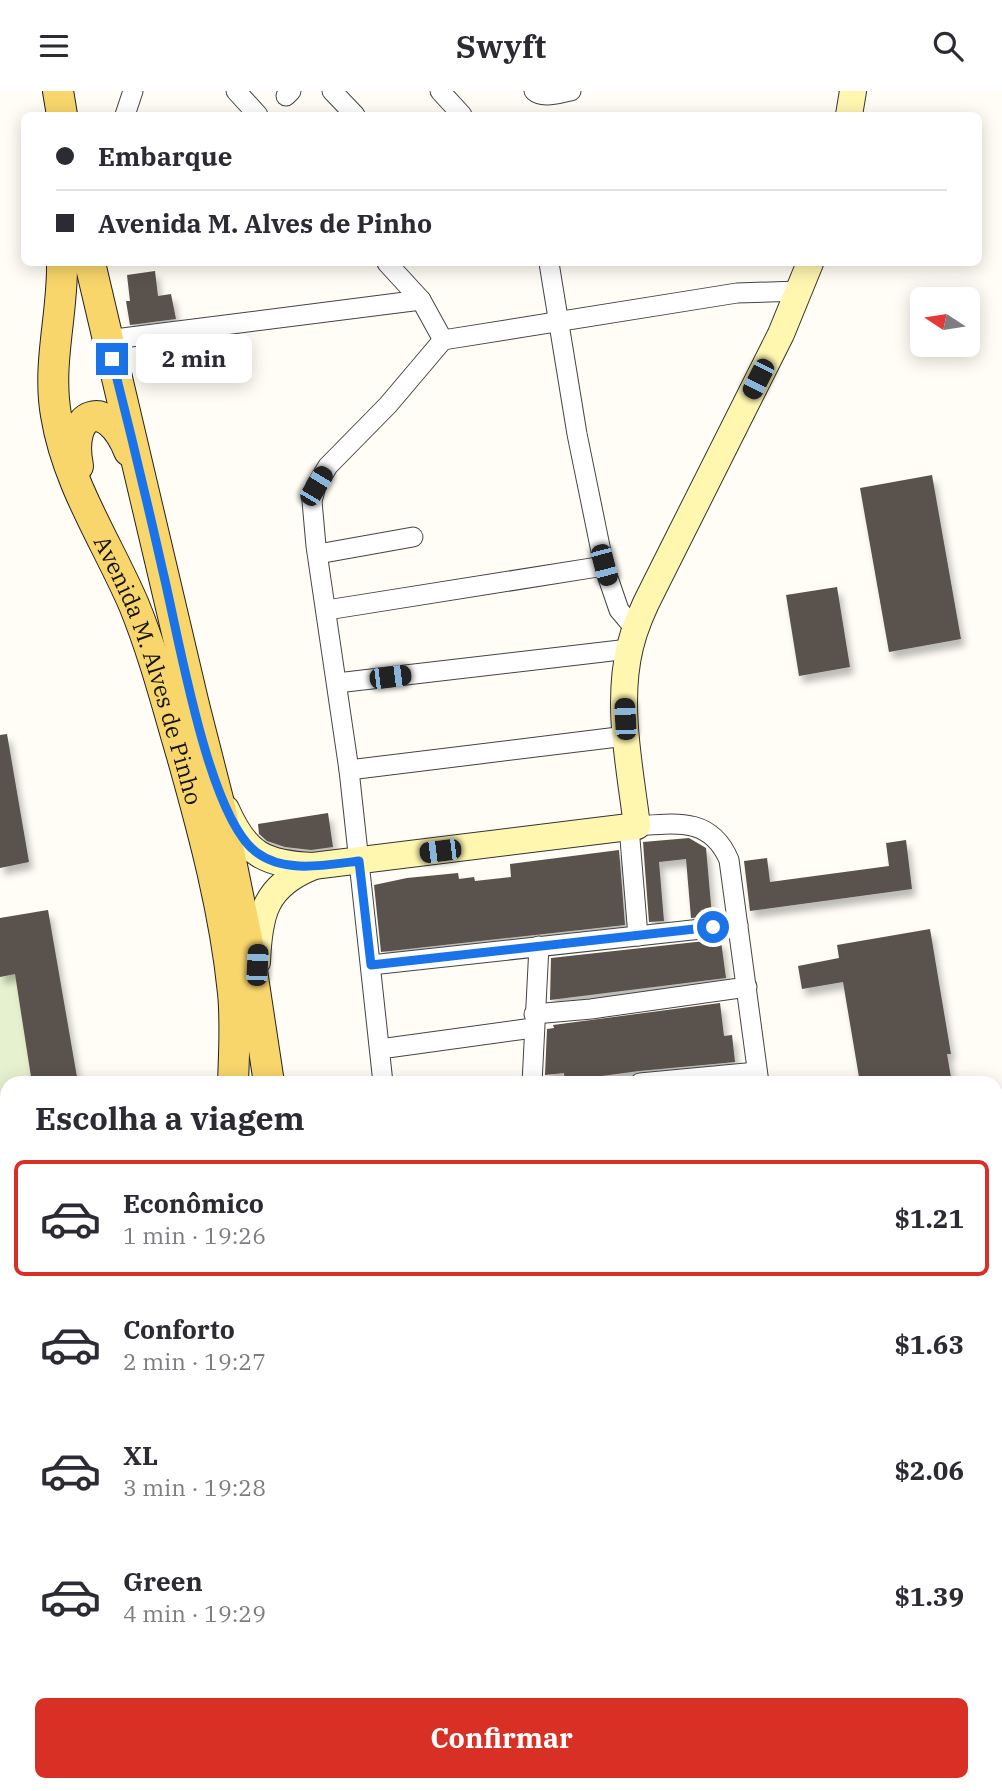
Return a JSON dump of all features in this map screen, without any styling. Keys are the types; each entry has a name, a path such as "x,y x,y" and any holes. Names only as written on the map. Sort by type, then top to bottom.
{"main road":[{"path":"43,91 46,112"},
{"path":"58,91 62,112"},
{"name":"Avenida M. Alves de Pinho","path":"62,266 53,375 56,416 74,478 134,605 159,677 213,877 233,994 233,1076"},
{"name":"Avenida M. Alves de Pinho","path":"91,266 211,768 243,920 268,1076"},
{"path":"90,514 76,456 78,431 83,421 89,418 106,419 118,428 133,461 145,498"}],"street":[{"path":"126,112 133,91"},
{"path":"236,91 255,112"},
{"path":"332,91 352,112"},
{"path":"440,91 459,112"},
{"path":"534,91 548,95 570,91"},
{"path":"850,112 853,91"},
{"path":"390,266 421,300 443,340"},
{"path":"549,266 557,323 604,565 632,639"},
{"path":"638,936 624,702 632,639 654,586 781,334 809,266"},
{"path":"382,1076 349,770 312,501 316,486 328,466 388,405 443,340 726,294 799,291"},
{"path":"107,340 421,300"},
{"path":"318,554 413,537"},
{"path":"327,610 604,565"},
{"path":"337,683 632,639"},
{"path":"349,770 626,736"},
{"path":"211,768 240,838 267,860 284,865 313,866 359,861 633,827 678,824 695,826 706,831 724,848 729,860 758,1076"},
{"path":"258,1009 258,943 266,903 278,887 294,874 313,866"},
{"path":"371,965 738,925"},
{"path":"532,1076 539,946"},
{"path":"380,1049 591,1009 747,987"}],"green space":[{"path":"48,910 77,1076 0,1076 0,918"}],"building":[{"path":"155,271 158,296 171,294 176,319 130,325 126,301 130,301 127,275"},
{"path":"932,475 961,639 889,652 860,488"},
{"path":"837,587 850,667 799,676 786,595"},
{"path":"7,734 29,862 0,868 0,735"},
{"path":"328,813 333,847 311,850 285,847 267,841 259,834 258,824"},
{"path":"689,838 706,848 712,916 691,918 686,859 659,862 664,921 649,922 643,842"},
{"path":"906,840 912,889 750,911 744,861 767,858 770,882 889,866 886,843"},
{"path":"619,850 625,925 381,952 374,885 407,878 458,873 459,879 474,877 475,881 511,877 510,864"},
{"path":"48,910 77,1076 31,1076 15,974 0,977 0,918"},
{"path":"930,929 951,1054 947,1054 951,1076 859,1076 843,982 802,989 798,966 839,958 837,945"},
{"path":"721,941 726,978 550,1000 551,958"},
{"path":"720,1003 724,1036 732,1035 735,1062 602,1076 564,1076 564,1073 545,1075 547,1029 554,1028 553,1025"}],"route":[{"path":"112,359 194,705 211,768 232,822 240,838 267,860 284,865 313,866 359,861 371,965 713,927"}]}
